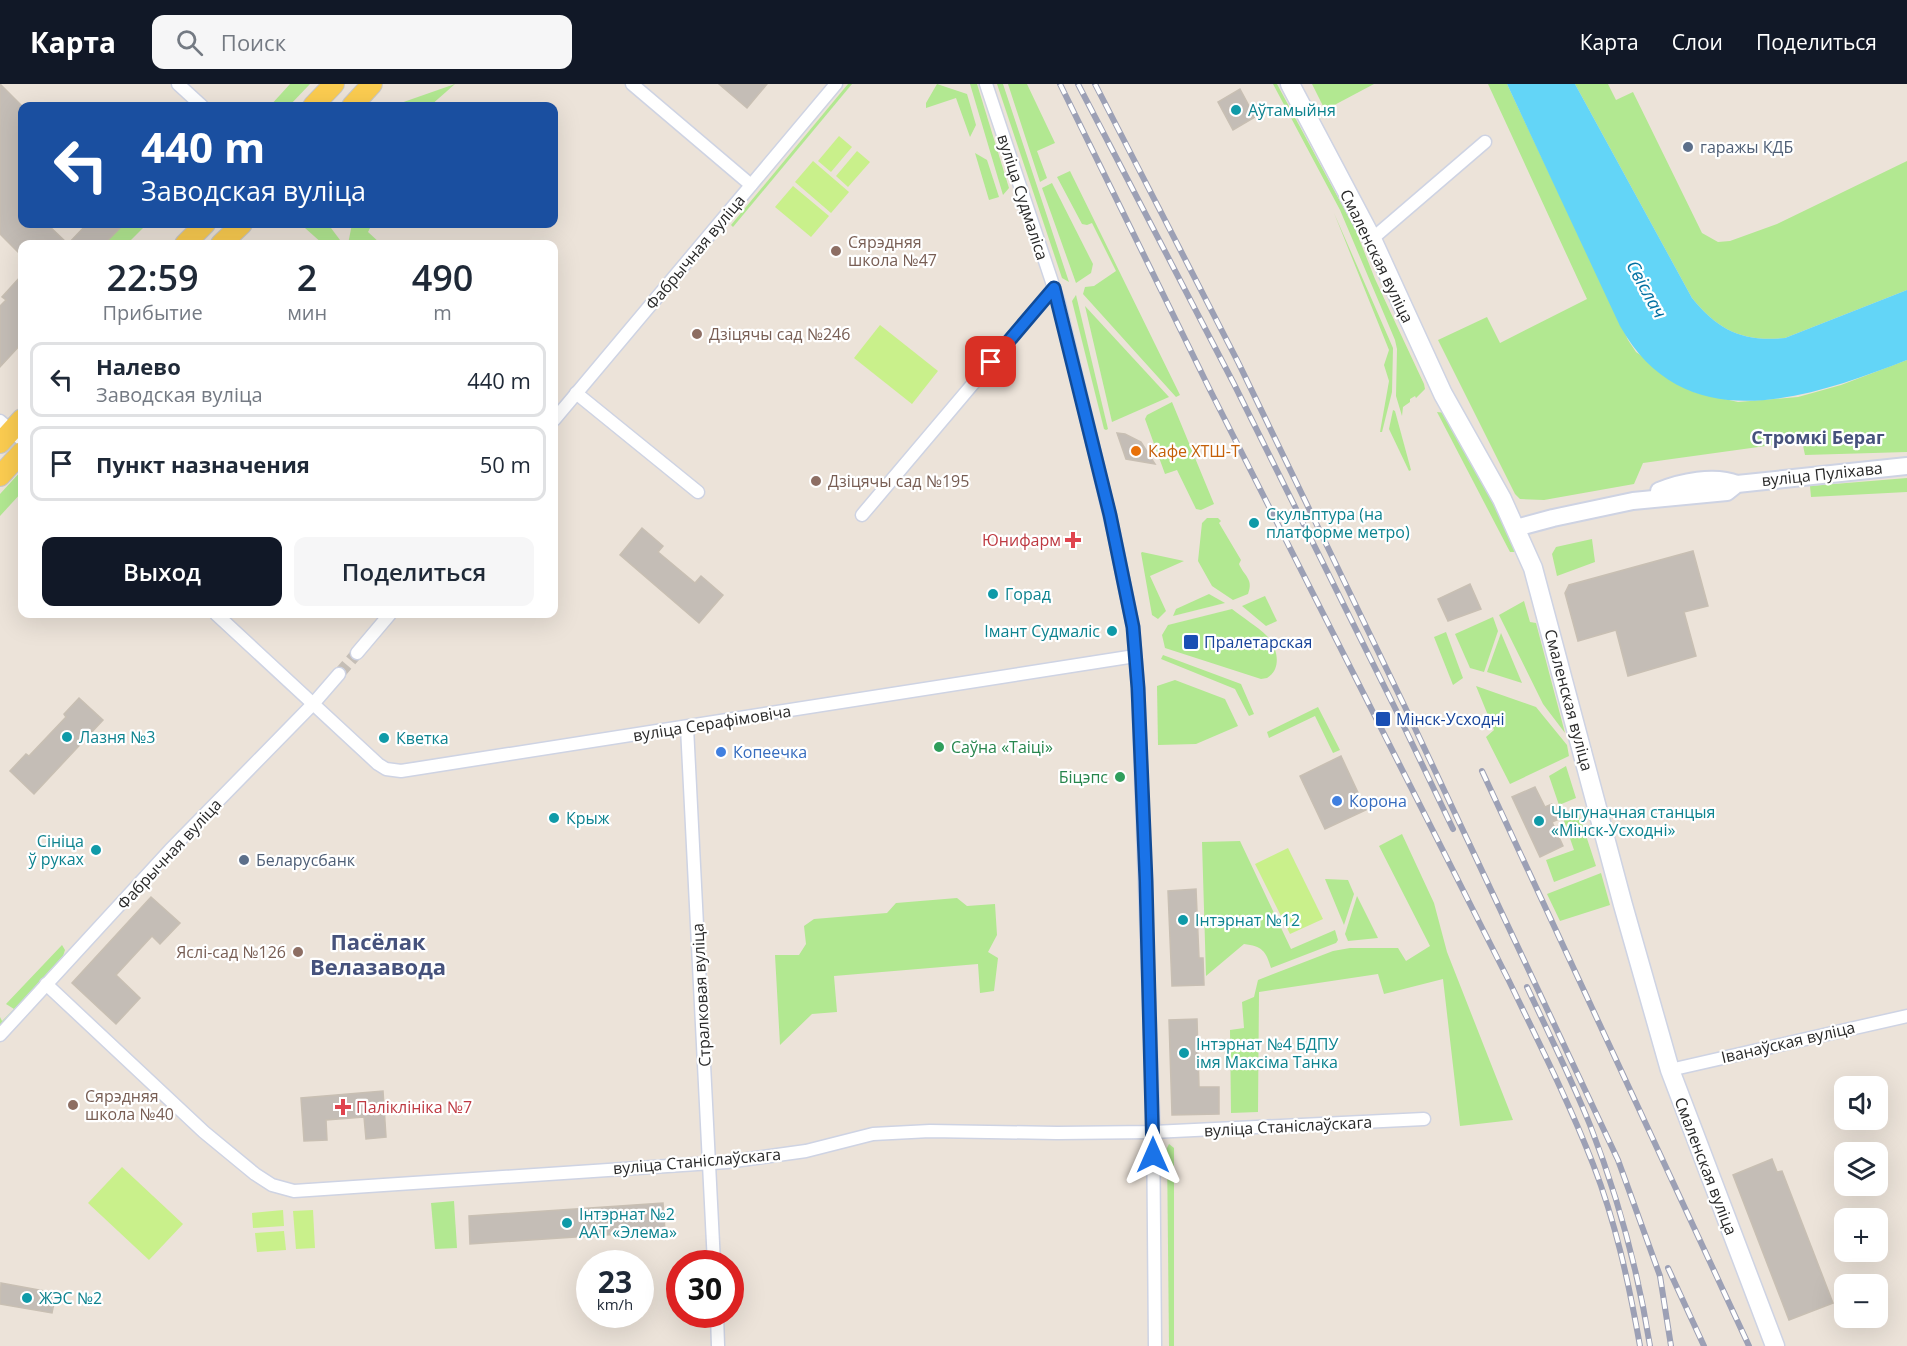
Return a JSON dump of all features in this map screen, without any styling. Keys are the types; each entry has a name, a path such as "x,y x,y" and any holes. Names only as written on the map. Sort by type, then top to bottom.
{"main road":[{"path":"317,102 333,84"},
{"path":"356,102 372,84"},
{"name":"Смаленская вуліца","path":"1290,84 1372,239 1443,394 1516,528 1540,591 1623,905 1670,1070 1775,1346"},
{"path":"189,240 201,228"},
{"path":"225,240 238,228"},
{"path":"0,476 18,456"}],"street":[{"path":"178,84 198,102"},
{"path":"632,84 752,185"},
{"name":"Фабрычная вуліца","path":"558,415 836,84"},
{"name":"вуліца Судмаліса","path":"986,84 1054,288 1114,534 1133,627 1146,881 1153,1132 1155,1346"},
{"path":"1372,239 1485,142"},
{"path":"862,515 1054,288"},
{"path":"576,393 698,492"},
{"name":"вуліца Пуліхава","path":"1516,528 1633,501 1668,488 1697,482 1725,479 1732,488 1907,466"},
{"name":"вуліца Серафімовіча","path":"220,618 378,764 386,769 401,771 1135,656"},
{"path":"357,653 387,618"},
{"name":"Фабрычная вуліца","path":"0,1035 177,843 313,704 339,674"},
{"name":"Стралковая вуліца","path":"687,727 713,1250"},
{"name":"вуліца Станіслаўскага","path":"46,984 204,1132 272,1185 294,1191 710,1163 806,1151 873,1134 945,1130 1057,1133 1153,1132 1424,1119"},
{"name":"Іванаўская вуліца","path":"1670,1070 1866,1023 1907,1016"},
{"path":"717,1328 718,1346"}],"green space":[{"path":"290,84 310,84 293,102 274,102"},
{"path":"455,84 435,102 404,102"},
{"path":"848,84 852,84 733,227 731,225"},
{"path":"937,84 967,94 976,125 970,137 956,98 926,108 926,103"},
{"path":"970,84 977,84 1009,188 1003,195"},
{"path":"997,84 1003,84 1069,282 1062,278"},
{"path":"1008,84 1027,84 1055,143 1037,151 1047,178 1040,182"},
{"path":"1273,84 1277,84 1356,231 1375,279 1424,384 1425,389 1403,407 1402,416 1396,396 1397,349 1395,340 1340,210"},
{"path":"1312,84 1374,84 1325,110"},
{"path":"1488,84 1507,84 1628,340 1636,352 1694,392 1738,402 1798,397 1841,385 1907,360 1907,452 1805,455 1802,441 1643,463 1634,484 1544,500 1520,499 1515,494 1438,340 1487,317 1500,343 1587,299"},
{"path":"1575,84 1608,84 1616,100 1633,92 1702,233 1718,242 1730,241 1777,224 1907,161 1907,290 1785,338 1744,336 1722,326 1692,298"},
{"path":"839,136 852,147 831,172 818,161"},
{"path":"857,151 870,162 848,187 836,176"},
{"path":"975,153 987,160 999,197 989,200"},
{"path":"813,161 849,192 831,213 795,182"},
{"path":"1070,171 1180,395 1176,397 1083,294 1085,287 1094,286 1116,271 1092,223 1082,224 1057,177"},
{"path":"1052,183 1093,264 1091,273 1076,283 1042,188"},
{"path":"793,186 829,216 811,237 775,207"},
{"path":"1334,213 1393,348 1392,392 1382,432 1380,432 1389,381 1384,365 1389,350"},
{"path":"120,228 143,228 131,240 108,240"},
{"path":"305,228 331,228 340,240 318,240"},
{"path":"351,228 370,228 368,232 377,240 349,240"},
{"path":"1076,295 1108,429 1106,430 1072,301"},
{"path":"1085,306 1169,397 1112,422"},
{"path":"880,325 938,371 912,404 854,358"},
{"path":"1172,402 1214,504 1201,510 1196,509 1177,470 1165,474 1145,419 1147,415"},
{"path":"1393,410 1411,470 1409,471 1389,429"},
{"path":"1437,412 1446,413 1516,548 1515,552 1510,552"},
{"path":"18,474 18,496 0,516 0,494"},
{"path":"1907,478 1907,492 1811,497 1810,486"},
{"path":"1207,518 1218,518 1221,521 1219,523 1241,560 1239,564 1249,581 1248,594 1233,600 1212,586 1198,561 1202,523"},
{"path":"1592,539 1595,562 1557,576 1552,554 1556,547"},
{"path":"1142,552 1184,561 1150,576 1166,611 1158,619 1152,615"},
{"path":"1209,594 1225,603 1173,616 1176,609"},
{"path":"1265,596 1277,621 1266,626 1242,606"},
{"path":"1524,601 1530,622 1536,623 1565,733 1543,704 1499,615"},
{"path":"1232,609 1263,632 1274,646 1277,658 1275,669 1267,678 1261,679 1165,648 1162,635 1168,625"},
{"path":"1493,617 1498,631 1484,672 1470,668 1455,634"},
{"path":"1446,632 1463,678 1453,685 1434,637"},
{"path":"1501,633 1522,683 1487,672"},
{"path":"1163,655 1241,684 1254,714 1249,716 1235,689 1161,659"},
{"path":"1175,680 1225,699 1238,726 1196,744 1158,745 1157,686"},
{"path":"1476,686 1536,707 1567,745 1569,756 1510,784 1486,737 1494,730"},
{"path":"1318,707 1340,750 1333,753 1315,716 1269,738 1267,732"},
{"path":"1566,766 1576,798 1559,805 1549,776"},
{"path":"1578,811 1596,866 1554,882 1546,860 1574,850 1563,818"},
{"path":"1402,834 1434,903 1447,952 1513,1120 1460,1126 1443,979 1384,994 1378,974 1259,992 1258,1112 1231,1113 1230,1030 1244,1028 1242,1002 1254,997 1258,980 1333,951 1350,948 1398,948 1406,961 1430,946 1379,846"},
{"path":"1240,841 1291,949 1335,930 1338,940 1336,943 1271,968 1262,950 1244,944 1206,976 1202,842"},
{"path":"1288,848 1323,919 1290,934 1255,864"},
{"path":"1601,873 1610,905 1560,921 1547,894"},
{"path":"1325,879 1348,880 1354,894 1344,925"},
{"path":"1357,896 1378,938 1348,941 1345,934"},
{"path":"957,898 967,906 995,904 997,935 988,952 998,958 994,991 980,993 978,964 834,976 837,1012 812,1014 780,1045 775,955 799,955 806,944 804,926 814,919 887,913 896,903"},
{"path":"62,945 65,950 63,956 0,1025 0,1017 2,1021 14,1009 6,1004"},
{"path":"1169,1144 1174,1148 1174,1346 1169,1346 1167,1148"},
{"path":"122,1167 183,1224 149,1260 88,1203"},
{"path":"454,1201 457,1248 435,1249 431,1203"},
{"path":"283,1210 284,1226 253,1228 252,1213"},
{"path":"313,1210 315,1248 296,1249 293,1211"},
{"path":"284,1231 286,1250 257,1252 255,1233"}],"water":[{"name":"Свіслач","path":"1507,84 1575,84 1692,298 1722,326 1744,336 1785,338 1907,290 1907,360 1830,387 1790,397 1751,401 1714,398 1678,386 1647,362 1620,326"}],"building":[{"path":"0,84 18,102 18,228 51,228 64,240 18,240 18,252 0,234"},
{"path":"719,84 767,84 747,108"},
{"name":"Аўтамыйня","path":"1240,89 1255,117 1233,130 1218,102"},
{"path":"83,228 120,228 108,240 72,240"},
{"path":"18,279 18,347 0,367 0,306 6,300 2,297"},
{"name":"Кафе ХТШ-Т","path":"1117,433 1125,434 1141,442 1155,464 1126,459"},
{"path":"642,528 663,546 658,552 695,583 701,576 723,595 699,623 620,555"},
{"path":"1693,551 1708,606 1684,612 1696,656 1628,676 1616,630 1578,641 1565,593 1569,585"},
{"path":"1470,584 1481,609 1448,621 1438,599"},
{"name":"Лазня №3","path":"79,698 103,720 34,794 10,771 26,754 29,756 66,717 64,714"},
{"name":"Корона","path":"1341,756 1366,810 1325,829 1300,776"},
{"name":"Чыгуначная станцыя «Мінск-Усходні»","path":"1535,787 1545,807 1552,804 1559,819 1552,822 1563,846 1540,857 1512,797"},
{"name":"Інтэрнат №12","path":"1196,889 1199,958 1203,958 1204,985 1172,986 1168,891"},
{"path":"151,897 180,923 160,944 152,936 116,975 140,998 116,1024 72,983"},
{"name":"Інтэрнат №4 БДПУ імя Максіма Танка","path":"1197,1019 1199,1087 1219,1087 1219,1114 1172,1115 1169,1020"},
{"name":"Паліклініка №7","path":"383,1091 386,1137 366,1139 364,1117 326,1120 327,1140 304,1141 301,1098"},
{"path":"1772,1159 1777,1172 1782,1171 1833,1303 1789,1320 1733,1175"},
{"name":"Інтэрнат №2 ААТ «Элема»","path":"663,1203 665,1231 470,1244 469,1216"},
{"name":"ЖЭС №2","path":"1,1283 56,1293 52,1313 0,1304"}],"tunnel":[{"path":"339,674 357,653"}],"railway":[{"path":"1060,84 1211,392 1509,981 1564,1095 1593,1164 1615,1231 1640,1346"},
{"path":"1078,84 1234,384 1453,829"},
{"path":"1095,84 1238,362 1405,707 1618,1160 1660,1276 1671,1346"},
{"path":"1482,771 1749,1346"},
{"path":"1527,987 1583,1107 1610,1179 1633,1262 1650,1346"},
{"path":"1668,1268 1704,1346"}],"place":[{"name":"Аўтамыйня","path":"1236,110"},
{"name":"гаражы КДБ","path":"1688,147"},
{"name":"Сярэдняя школа №47","path":"836,251"},
{"name":"Дзіцячы сад №246","path":"697,334"},
{"name":"Кафе ХТШ-Т","path":"1136,451"},
{"name":"Дзіцячы сад №195","path":"816,481"},
{"name":"Скульптура (на платформе метро)","path":"1254,523"},
{"name":"Юнифарм","path":"1073,540"},
{"name":"Горад","path":"993,594"},
{"name":"Імант Судмаліс","path":"1112,631"},
{"name":"Пралетарская","path":"1191,642"},
{"name":"Мінск-Усходні","path":"1383,719"},
{"name":"Лазня №3","path":"67,737"},
{"name":"Кветка","path":"384,738"},
{"name":"Саўна «Таіці»","path":"939,747"},
{"name":"Копеечка","path":"721,752"},
{"name":"Біцэпс","path":"1120,777"},
{"name":"Корона","path":"1337,801"},
{"name":"Крыж","path":"554,818"},
{"name":"Чыгуначная станцыя «Мінск-Усходні»","path":"1539,821"},
{"name":"Сініца ў руках","path":"96,850"},
{"name":"Беларусбанк","path":"244,860"},
{"name":"Інтэрнат №12","path":"1183,920"},
{"name":"Яслі-сад №126","path":"298,952"},
{"name":"Інтэрнат №4 БДПУ імя Максіма Танка","path":"1184,1053"},
{"name":"Сярэдняя школа №40","path":"73,1105"},
{"name":"Паліклініка №7","path":"343,1107"},
{"name":"Інтэрнат №2 ААТ «Элема»","path":"567,1223"},
{"name":"ЖЭС №2","path":"27,1298"}],"district":[{"name":"Стромкі Бераг","path":"1818,437"},
{"name":"Пасёлак Велазавода","path":"378,954"}],"route":[{"path":"991,362 1054,288 1110,515 1133,627 1138,688 1146,881 1153,1155"}]}
